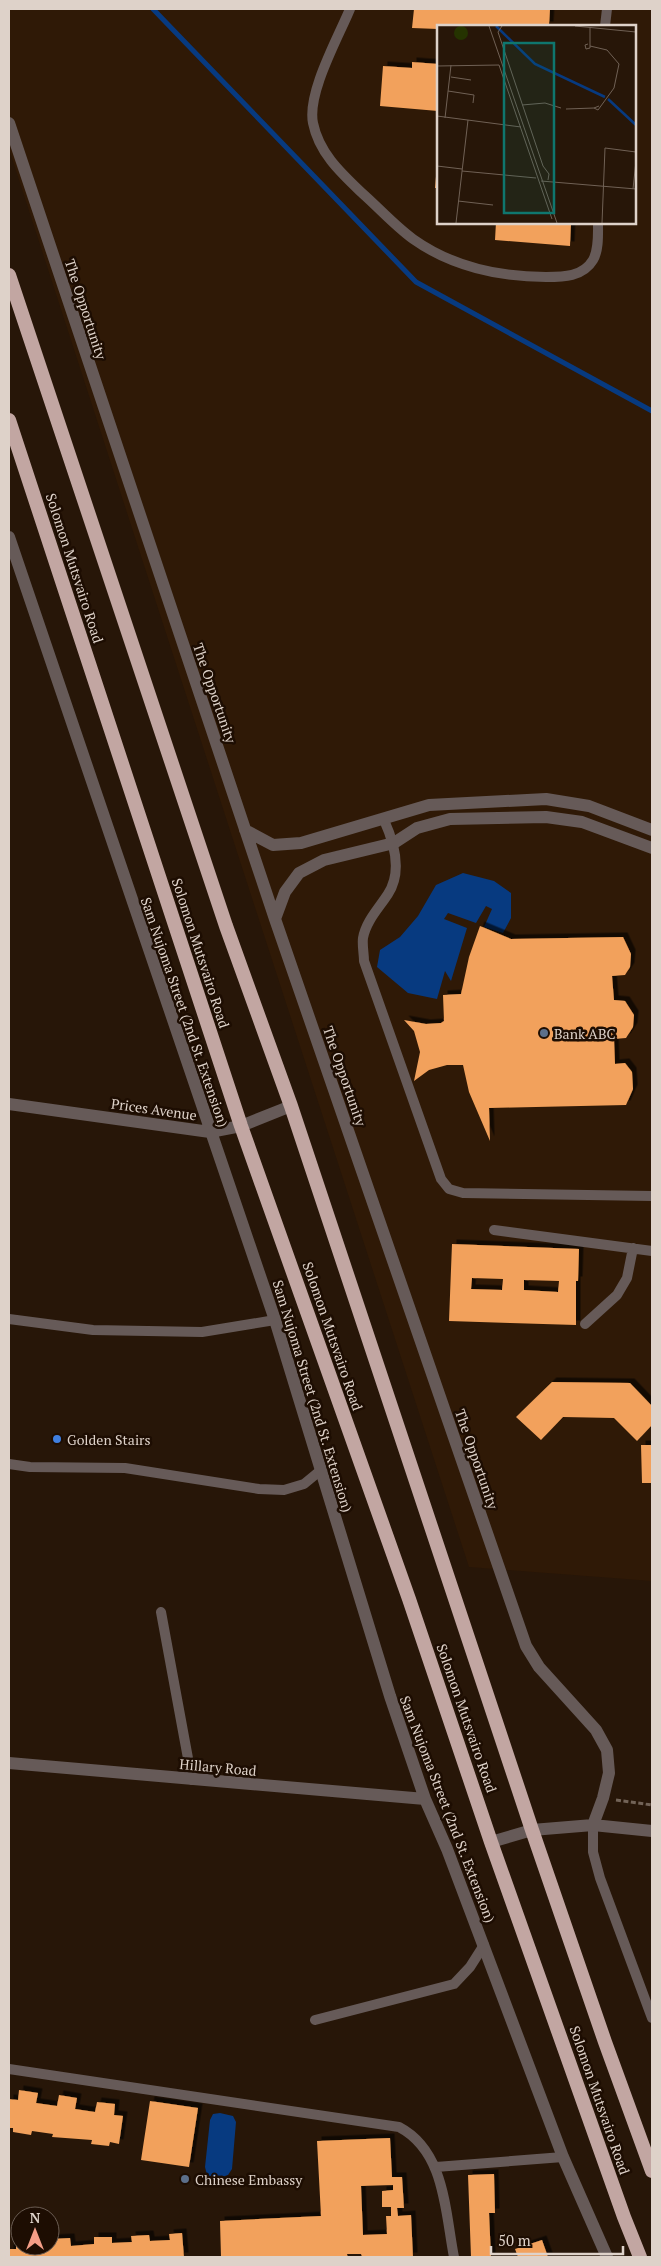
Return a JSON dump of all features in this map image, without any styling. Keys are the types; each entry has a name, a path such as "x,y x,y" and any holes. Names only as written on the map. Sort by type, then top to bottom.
{"highway":[{"path":"9,275 226,926 291,1106 532,1830 604,2042 652,2171"},
{"name":"Solomon Mutsvairo Road","path":"9,420 241,1126 409,1598 491,1842 624,2217 640,2257"}],"street":[{"name":"The Opportunity","path":"9,123 274,919 526,1646 539,1667 596,1730 606,1750 609,1773 603,1798 593,1825"},
{"name":"Sam Nujoma Street (2nd St. Extension)","path":"9,537 274,1320 387,1686 426,1799 484,1945 563,2157 607,2257"},
{"path":"245,830 273,845 301,843 384,820 429,805 546,799 588,806 652,830"},
{"path":"274,919 285,892 299,873 324,860 394,843 417,828 450,819 546,817 582,822 652,848"},
{"name":"Prices Avenue","path":"9,1104 210,1132 241,1126 291,1106"},
{"name":"Hillary Road","path":"9,1763 426,1799"},
{"path":"491,1842 532,1830 593,1825 652,1831"}],"lane":[{"path":"350,9 317,87 312,107 313,123 319,141 334,167 411,238 430,251 476,269 533,277 568,277 584,270 594,259 598,224"},
{"path":"605,25 607,9"},
{"path":"384,820 394,843 396,871 389,892 374,913 363,938 364,961 441,1179 449,1189 463,1192 652,1196"},
{"path":"494,1230 652,1251"},
{"path":"585,1324 617,1295 627,1278 633,1248"},
{"path":"9,1319 93,1330 202,1332 274,1320"},
{"path":"9,1464 125,1468 259,1489 284,1490 304,1484 321,1470"},
{"path":"161,1612 192,1780"},
{"name":"The Opportunity","path":"593,1825 593,1852 600,1878 652,2018"},
{"path":"315,2020 454,1984 470,1967 484,1945"},
{"path":"9,2069 398,2127 412,2134 423,2145 436,2167 454,2257"},
{"path":"436,2167 563,2157"}],"path":[{"path":"603,1798 652,1805"}],"shaded area":[{"path":"9,9 652,9 652,1581 469,1567 9,149"}],"water":[{"path":"463,873 494,881 511,893 511,918 503,933 484,927 492,909 486,906 476,923 448,913 444,919 467,928 451,981 445,971 437,999 408,993 377,967 380,950 400,937 418,916 436,885"},
{"path":"220,2113 233,2116 236,2122 232,2169 228,2175 216,2179 207,2175 205,2167 210,2120 213,2114"}],"building":[{"path":"414,9 550,9 549,25 437,25 437,29 412,28"},
{"path":"412,62 437,64 437,111 380,106 383,66 412,68"},
{"path":"437,165 437,188 435,188"},
{"path":"496,224 571,224 570,246 495,240"},
{"name":"Bank ABC","path":"480,926 511,939 623,937 631,954 630,967 625,975 612,976 614,1000 625,1001 634,1015 633,1027 626,1038 614,1039 615,1064 625,1063 632,1072 633,1089 626,1105 489,1108 490,1141 469,1092 463,1065 447,1065 429,1070 414,1081 420,1052 414,1031 404,1020 426,1024 444,1021 443,995 461,994 469,957"},
{"path":"452,1244 579,1249 578,1281 576,1281 576,1325 449,1321","holes":["472,1278 503,1279 502,1290 471,1289","524,1280 559,1281 558,1292 524,1290"]},
{"path":"552,1382 630,1383 652,1406 652,1425 637,1441 614,1418 563,1417 541,1440 516,1417"},
{"path":"641,1445 652,1445 652,1483 642,1483"},
{"path":"19,2090 38,2093 36,2103 57,2106 59,2095 77,2098 75,2109 95,2112 97,2102 115,2104 114,2115 123,2116 119,2144 110,2142 109,2146 91,2144 92,2140 52,2137 53,2134 32,2131 31,2135 13,2132 13,2128 9,2128 9,2099 18,2100"},
{"path":"150,2101 198,2108 189,2167 141,2160"},
{"path":"390,2138 392,2177 402,2177 404,2208 397,2208 398,2216 411,2215 413,2257 362,2257 361,2254 347,2254 348,2257 221,2257 220,2221 321,2216 317,2141","holes":["393,2185 393,2190 382,2191 382,2207 391,2207 391,2216 386,2216 387,2234 363,2235 361,2186"]},
{"path":"494,2174 495,2213 489,2213 491,2257 471,2257 468,2175"},
{"path":"182,2233 184,2257 9,2257 9,2249 10,2256 60,2256 60,2239 70,2238 71,2246 94,2244 94,2237 112,2237 112,2243 132,2242 131,2236 149,2235 150,2241 170,2240 169,2234"},
{"path":"542,2240 548,2257 518,2257 515,2249"}],"waterway":[{"path":"153,9 416,282 652,411"}],"place":[{"name":"Bank ABC","path":"544,1033"},
{"name":"Golden Stairs","path":"57,1439"},
{"name":"Chinese Embassy","path":"185,2179"}]}
